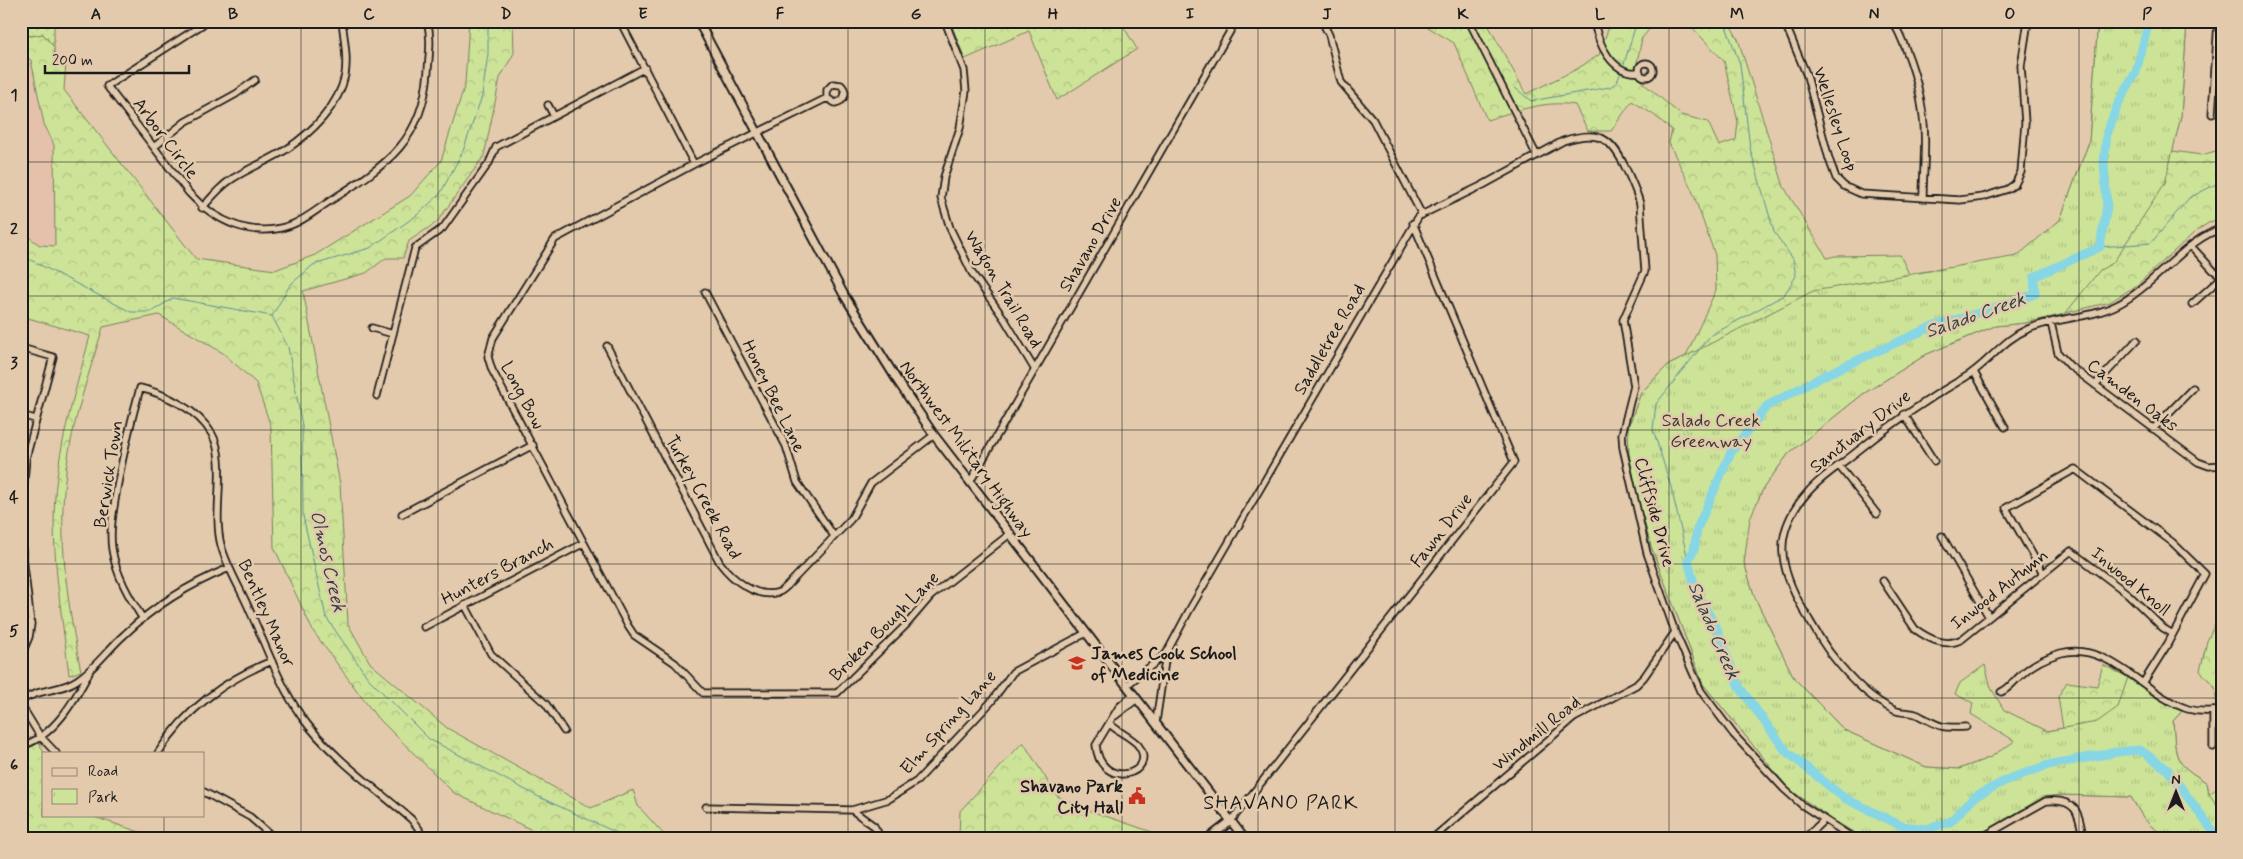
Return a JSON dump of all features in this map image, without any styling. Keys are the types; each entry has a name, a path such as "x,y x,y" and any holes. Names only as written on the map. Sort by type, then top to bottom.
{"main road":[{"name":"Northwest Military Highway","path":"698,21 844,295 897,380 934,435 1244,838"},
{"path":"1209,838 1231,821"},
{"path":"21,832 25,838"}],"street":[{"name":"Arbor Circle","path":"202,208 107,86 208,21"},
{"path":"342,21 345,42 345,74 333,105 322,118 287,149 229,181 202,208 235,226 253,231 291,225 379,168 406,142 415,126 423,104 430,42 427,21"},
{"path":"620,21 694,164"},
{"name":"Wagon Trail Road","path":"945,21 964,70 966,91 958,136 944,176 941,198 950,228 972,273 1005,320 1035,370"},
{"name":"Shavano Drive","path":"970,482 1236,21"},
{"path":"1322,21 1329,35 1341,82 1373,120 1422,215"},
{"path":"1469,21 1536,154"},
{"path":"1594,21 1602,48 1610,59 1629,72 1640,72"},
{"name":"Wellesley Loop","path":"1784,21 1807,76 1836,178 1844,186 1861,194 1960,200 1984,197 2008,189 2018,179 2021,172 2025,123 2021,66 2028,21"},
{"path":"1893,21 1904,42 1917,85 1924,124 1923,198"},
{"path":"2212,114 2219,47 2218,21"},
{"path":"377,396 414,248 443,228 489,163 496,147 645,68"},
{"path":"154,147 185,122 236,94 255,80"},
{"name":"Long Bow","path":"703,693 675,662 634,635 492,370 488,356 493,338 555,239 694,164 827,98"},
{"path":"548,105 554,116"},
{"name":"Saddletree Road","path":"1156,722 1166,654 1190,609 1414,222 1422,215 1483,185 1536,154 1574,138 1595,136 1603,138"},
{"name":"Cliffside Drive","path":"1603,138 1610,142 1620,157 1638,194 1640,204 1645,271 1640,286 1623,320 1634,386 1622,434 1622,448 1647,553 1675,632 1701,691 1717,714 1784,789 1802,805 1853,838"},
{"name":"Fawn Drive","path":"1231,821 1514,462 1414,222"},
{"name":"Sanctuary Drive","path":"1966,727 1941,727 1917,715 1895,711 1862,689 1840,666 1826,647 1791,589 1783,562 1783,544 1787,526 1794,510 1809,490 1904,414 1974,372 2012,337 2027,329 2094,314 2126,301 2144,289 2203,236 2222,229"},
{"path":"2191,246 2212,270 2222,277 2192,304"},
{"name":"Honey Bee Lane","path":"705,292 786,446 797,482 834,536"},
{"name":"Camden Oaks","path":"2051,323 2056,345 2063,360 2200,464 2209,466 2222,465"},
{"path":"372,328 393,334"},
{"path":"2095,385 2137,340"},
{"name":"Turkey Creek Road","path":"607,346 720,563 735,580 747,588 768,593 779,592 851,519 871,483 934,435"},
{"path":"21,348 53,357 35,419 22,482 21,515"},
{"path":"1974,372 2005,427"},
{"name":"Bentley Manor","path":"140,388 153,391 181,405 211,432 217,444 219,458 217,524 221,544 229,568 288,695 303,718 336,754 411,819 419,829 421,838"},
{"name":"Berwick Town","path":"140,388 126,438 112,524 112,549 118,573 127,594 142,619"},
{"path":"2153,429 2193,388"},
{"path":"1904,414 1934,462"},
{"path":"21,415 35,419"},
{"path":"402,514 533,445"},
{"path":"1839,466 1877,514"},
{"path":"2043,573 2006,508 2075,469 2172,542 2205,574 2173,634 2143,682"},
{"name":"Broken Bough Lane","path":"703,693 837,694 906,625 931,596 1011,533"},
{"path":"1942,536 1989,617"},
{"path":"21,540 25,598 31,624 30,636 21,656"},
{"name":"Hunters Branch","path":"424,627 584,543"},
{"name":"Inwood Autumn","path":"1883,581 1915,629 1942,643 1956,642 2071,551"},
{"name":"Inwood Knoll","path":"2071,551 2128,594 2163,628 2173,634"},
{"path":"21,746 40,736 66,711 92,669 123,635 142,619 190,586 229,568"},
{"path":"465,605 491,654 546,704 564,731"},
{"name":"Windmill Road","path":"1434,838 1574,718 1636,685 1644,677 1675,632"},
{"name":"Elm Spring Lane","path":"706,807 852,810 888,799 908,788 990,702 1013,672 1086,633"},
{"path":"2001,692 2031,667 2056,655 2073,652 2096,656 2113,663 2182,707 2195,711 2213,712 2222,710"},
{"name":"Saddletree Road","path":"1127,686 1166,654"},
{"path":"159,752 179,725 210,696 242,674 272,661"},
{"path":"55,752 40,736 21,703 46,689 66,687 92,669"},
{"path":"1110,724 1140,748 1141,763 1136,771 1130,774 1122,776 1114,773 1104,764 1097,753 1097,741 1115,716 1118,707 1136,696"},
{"path":"2213,712 2213,747"},
{"path":"205,793 240,811 274,838"},
{"path":"1982,838 2046,801 2053,800 2068,803 2075,807 2080,819 2083,838"},
{"path":"852,810 874,826 880,838"},
{"path":"1805,838 1824,820"}],"shaded area":[{"path":"21,55 31,60 44,124 54,145 55,246 40,245 21,232"}],"green space":[{"path":"21,21 54,21 54,47 43,34 21,35"},
{"path":"469,21 513,21 514,53 500,78 484,156 437,222 409,241 403,258 386,258 366,273 303,291 340,484 348,624 370,663 447,728 591,808 633,790 638,806 667,838 549,838 454,793 375,715 313,631 274,547 271,427 256,383 223,353 159,315 103,327 77,416 66,471 63,547 68,597 81,671 69,675 57,576 54,525 55,501 63,441 90,336 21,316 21,232 40,245 55,246 54,145 44,124 31,60 21,55 21,35 43,34 54,47 55,67 66,62 64,90 196,259 275,270 315,255 410,196 441,161 465,84"},
{"path":"950,21 1120,21 1137,49 1057,100 1029,31 965,59"},
{"name":"Salado Creek Greenway","path":"1418,21 1486,21 1526,94 1577,69 1599,55 1611,21 1660,21 1652,26 1642,38 1636,67 1643,83 1681,115 1708,122 1719,146 1736,140 1738,122 1724,61 1686,21 1728,21 1738,39 1784,187 1827,258 1835,256 1900,255 1909,274 2017,257 2060,220 2089,142 2098,21 2187,21 2181,116 2172,151 2202,155 2222,149 2222,218 2210,222 2196,231 2137,285 2110,302 2025,323 1995,326 1927,354 1863,394 1789,453 1764,487 1749,518 1744,563 1755,598 1794,678 1844,730 1926,767 1959,769 1989,758 2010,745 2022,754 2011,714 2047,731 2063,728 2058,697 2067,682 2097,686 2103,665 2128,677 2182,711 2173,721 2178,759 2188,770 2207,783 2209,794 2222,785 2222,838 2193,839 2164,834 2145,820 2131,797 2061,795 2043,797 1974,838 1863,838 1830,818 1789,789 1703,684 1651,546 1638,500 1629,454 1628,428 1641,393 1667,366 1686,356 1716,290 1715,255 1692,190 1669,143 1672,130 1654,115 1632,101 1611,131 1588,131 1575,105 1564,104 1531,107 1487,120 1454,43"},
{"name":"Salado Creek Greenway","path":"2098,21 2187,21 2181,116 2165,183 2113,263 2100,270 2065,314 2025,323 1995,326 1927,354 1863,394 1789,453 1764,487 1750,518 1744,563 1755,598 1794,678 1844,730 1926,767 1959,769 1989,758 2015,741 1971,714 1973,703 1955,694 1960,683 1985,665 1991,688 2004,710 2047,731 2097,722 2118,707 2128,677 2182,711 2173,721 2178,759 2188,770 2207,783 2209,794 2222,811 2222,838 2193,839 2164,834 2145,820 2131,797 2061,795 2043,797 1974,838 1863,838 1830,818 1789,789 1703,684 1651,546 1638,500 1629,454 1628,428 1641,393 1667,366 1813,291 2017,256 2060,220 2089,142"},
{"path":"2222,608 2222,778 2215,687 2200,671 2207,641"},
{"path":"1023,742 1057,796 1082,808 1152,832 1154,838 959,838 960,811"},
{"path":"39,743 44,752 42,816 91,816 158,838 36,838 21,815 21,751"}],"waterway":[{"path":"272,316 290,285 313,265 370,248 417,215 440,194 463,151 482,96 488,54 488,21"},
{"path":"1624,64 1637,21"},
{"path":"1688,560 1671,487 1653,429 1656,404 1710,336 1784,295 1796,276 1793,259 1774,232 1750,148 1740,64 1724,21"},
{"name":"Salado Creek","path":"2149,21 2136,72 2118,104 2107,132 2104,163 2107,206 2100,247 2034,277 2035,294 1931,327 1827,374 1767,406 1731,452 1697,529 1694,550 1688,560 1696,591 1717,629 1738,685 1786,751 1844,798 1902,826 1927,829 1950,822 1976,796 2009,779 2048,765 2117,752 2140,750 2167,769 2218,838"},
{"path":"1514,87 1531,101 1610,87 1617,82 1621,72"},
{"path":"2100,247 2151,243 2189,198 2222,181"},
{"name":"Olmos Creek","path":"21,255 131,312 151,312 173,298 272,316 288,347 302,426 303,516 326,617 368,678 429,739 539,797 628,838"}],"place":[{"name":"James Cook School of Medicine","path":"1077,663"},
{"name":"Shavano Park City Hall","path":"1137,796"}],"district":[{"name":"SHAVANO PARK","path":"1281,802"}]}
